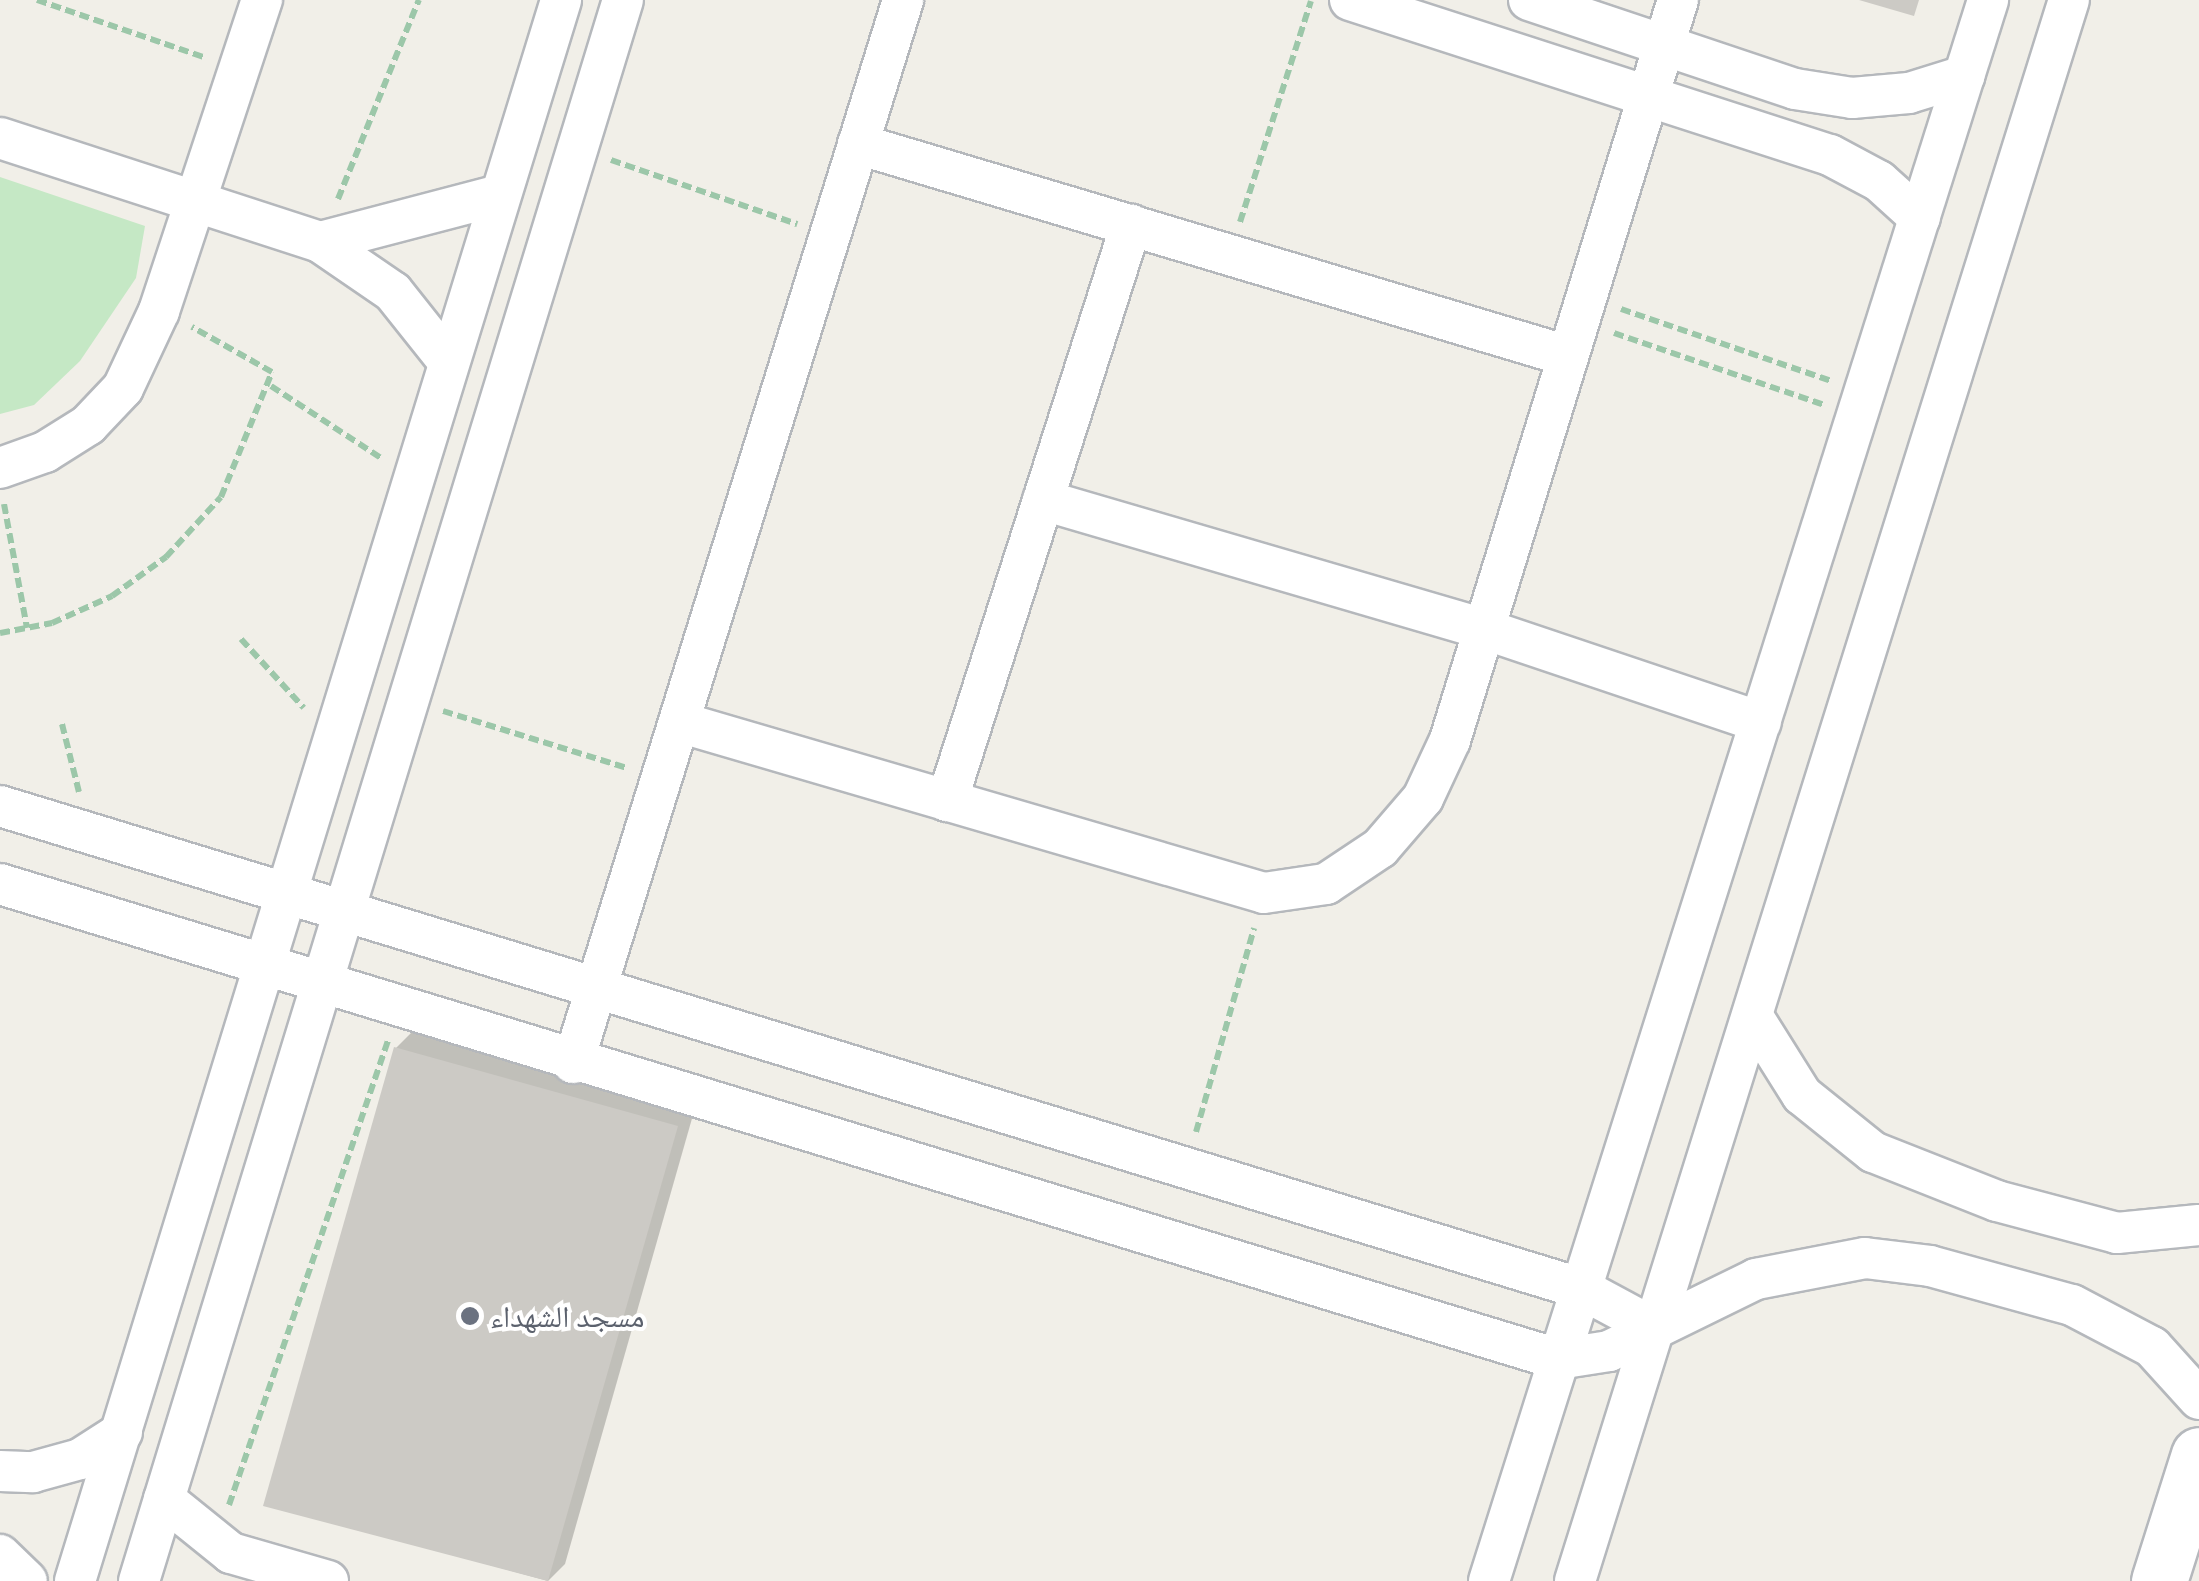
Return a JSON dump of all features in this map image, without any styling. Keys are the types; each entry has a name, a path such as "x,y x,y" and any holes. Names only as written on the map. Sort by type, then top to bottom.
{"street":[{"path":"0,468 46,452 88,424 123,388 159,311 262,0"},
{"path":"75,1581 447,360 561,0"},
{"path":"139,1581 623,0"},
{"path":"573,1062 903,0"},
{"path":"1350,0 1830,155 1879,182 1920,218"},
{"path":"1529,0 1795,89 1852,98 1909,94 1964,76"},
{"path":"679,722 1264,893 1326,884 1380,848 1422,798 1450,740 1678,0"},
{"path":"1489,1581 1988,0"},
{"path":"1575,1581 2069,0"},
{"path":"0,138 320,242 393,292 447,360"},
{"path":"858,144 1230,253 1578,324"},
{"path":"320,242 499,195"},
{"path":"947,802 1131,225"},
{"path":"1043,500 1484,629 1761,722"},
{"path":"0,806 1580,1288 1656,1329"},
{"path":"0,884 1558,1360 1609,1351 1756,1278 1810,1264 1864,1258 1930,1266 2112,1323 2152,1347 2199,1400"},
{"path":"1754,1017 1802,1095 1873,1152 1997,1202 2117,1233 2199,1225"},
{"path":"0,1471 32,1472 80,1459 122,1432"},
{"path":"2159,1581 2199,1455"},
{"path":"164,1498 215,1544 294,1577"},
{"path":"0,1555 27,1581"}],"path":[{"path":"37,0 239,70"},
{"path":"320,242 419,0"},
{"path":"1230,253 1312,0"},
{"path":"576,148 830,236"},
{"path":"0,633 27,628 112,596 166,557 221,497 271,386 272,372 264,362 159,311"},
{"path":"1578,324 1861,404"},
{"path":"1578,324 1861,404"},
{"path":"271,386 411,478"},
{"path":"0,483 27,628"},
{"path":"242,640 332,739"},
{"path":"408,700 661,778"},
{"path":"62,724 88,832"},
{"path":"1186,1166 1264,893"},
{"path":"215,1544 400,1006"}],"green space":[{"path":"0,177 145,226 136,278 80,361 34,405 0,414"}],"building":[{"path":"1859,0 1919,0 1914,16"},
{"name":"مسجد الشهداء","path":"394,1047 678,1126 548,1581 263,1506"}],"place":[{"name":"مسجد الشهداء","path":"470,1316"}]}
